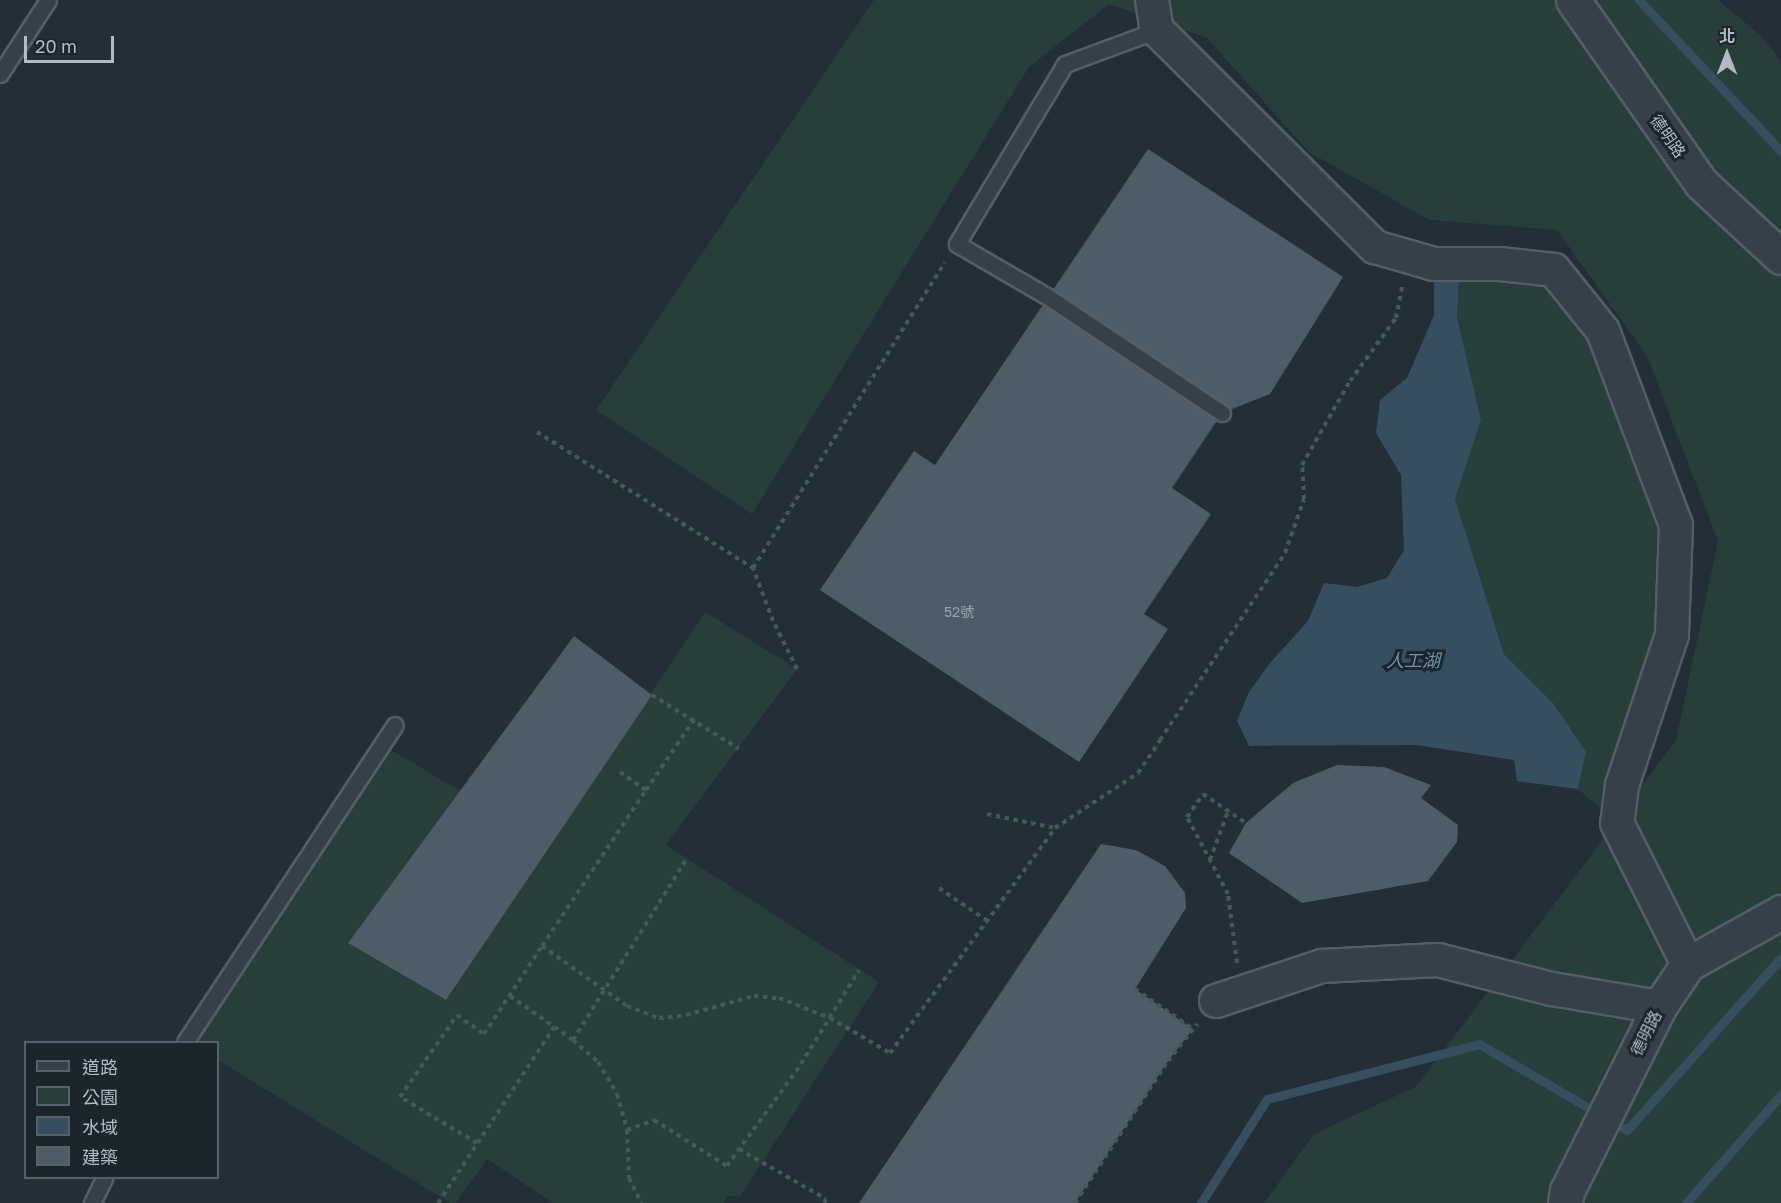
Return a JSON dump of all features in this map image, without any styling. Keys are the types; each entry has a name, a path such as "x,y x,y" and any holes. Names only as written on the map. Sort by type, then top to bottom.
{"street":[{"name":"德明路","path":"1573,0 1701,183 1781,258"},
{"path":"1154,15 1375,247 1434,264 1500,264 1554,270 1603,331 1676,525 1672,635 1622,785 1617,823 1688,964"},
{"name":"德明路","path":"1565,1203 1567,1191 1659,1007 1688,964 1781,912"},
{"path":"1216,1001 1322,966 1438,960 1552,990 1659,1007"}],"lane":[{"path":"0,74 48,0"},
{"path":"1154,15 1065,64 957,244 1048,297 1222,412"},
{"path":"186,1041 395,725"},
{"path":"92,1203 104,1179"}],"path":[{"path":"753,568 957,244"},
{"path":"542,946 627,1006 659,1018 686,1015 754,996 779,998 830,1018 890,1053 1055,828 1138,773 1285,553 1304,499 1302,465 1350,381 1396,318 1404,255"},
{"path":"537,432 753,568 773,621 797,669"},
{"path":"652,694 739,749"},
{"path":"477,1143 400,1097 457,1015 484,1034 693,720"},
{"path":"620,772 646,790"},
{"path":"1075,1203 1168,1061 1239,972 1228,894 1187,817 1203,794 1246,823"},
{"path":"1210,860 1228,811"},
{"path":"987,814 1055,828"},
{"path":"573,1040 686,860"},
{"path":"939,888 986,920"},
{"path":"627,1130 654,1120 727,1166 830,1018 860,970"},
{"path":"1135,988 1193,1029"},
{"path":"510,996 573,1040 598,1062 617,1094 627,1130 629,1178 640,1203"},
{"path":"438,1203 554,1027"},
{"path":"739,1149 826,1199 824,1203"}],"green space":[{"path":"874,0 1718,0 1760,35 1781,61 1781,1203 1264,1203 1314,1134 1417,1086 1616,822 1578,789 1586,752 1554,704 1504,654 1455,499 1481,420 1457,317 1460,264 1554,270 1603,331 1676,525 1672,635 1619,817 1676,740 1718,541 1647,356 1557,230 1429,220 1309,152 1207,38 1109,4 1029,67 752,514 596,410"},
{"path":"705,612 797,669 666,845 879,982 740,1196 728,1196 724,1203 553,1203 487,1159 456,1203 450,1203 219,1061 219,1041 189,1041 383,745 460,791 348,943 446,1000"}],"water":[{"name":"人工湖","path":"1434,264 1460,264 1457,317 1481,420 1455,499 1504,654 1554,704 1586,752 1578,789 1517,781 1514,760 1416,745 1249,746 1237,721 1249,692 1270,663 1308,621 1324,583 1357,587 1387,578 1404,550 1401,475 1376,433 1380,400 1407,378 1434,315"}],"building":[{"path":"1148,149 1343,277 1270,394 1222,413 1172,488 1211,514 1144,614 1168,629 1079,762 820,590 914,451 935,465"},
{"path":"574,636 652,695 446,1000 348,943"},
{"path":"1337,765 1384,767 1431,785 1421,798 1458,825 1457,842 1428,881 1302,903 1229,853 1246,823 1293,783"},
{"path":"1101,844 1136,850 1165,866 1185,893 1186,908 1135,989 1193,1029 1168,1061 1075,1203 859,1203"}],"waterway":[{"path":"1639,0 1781,151"},
{"path":"1201,1203 1267,1099 1479,1044 1627,1130 1781,958"},
{"path":"1686,1203 1781,1095"}]}
